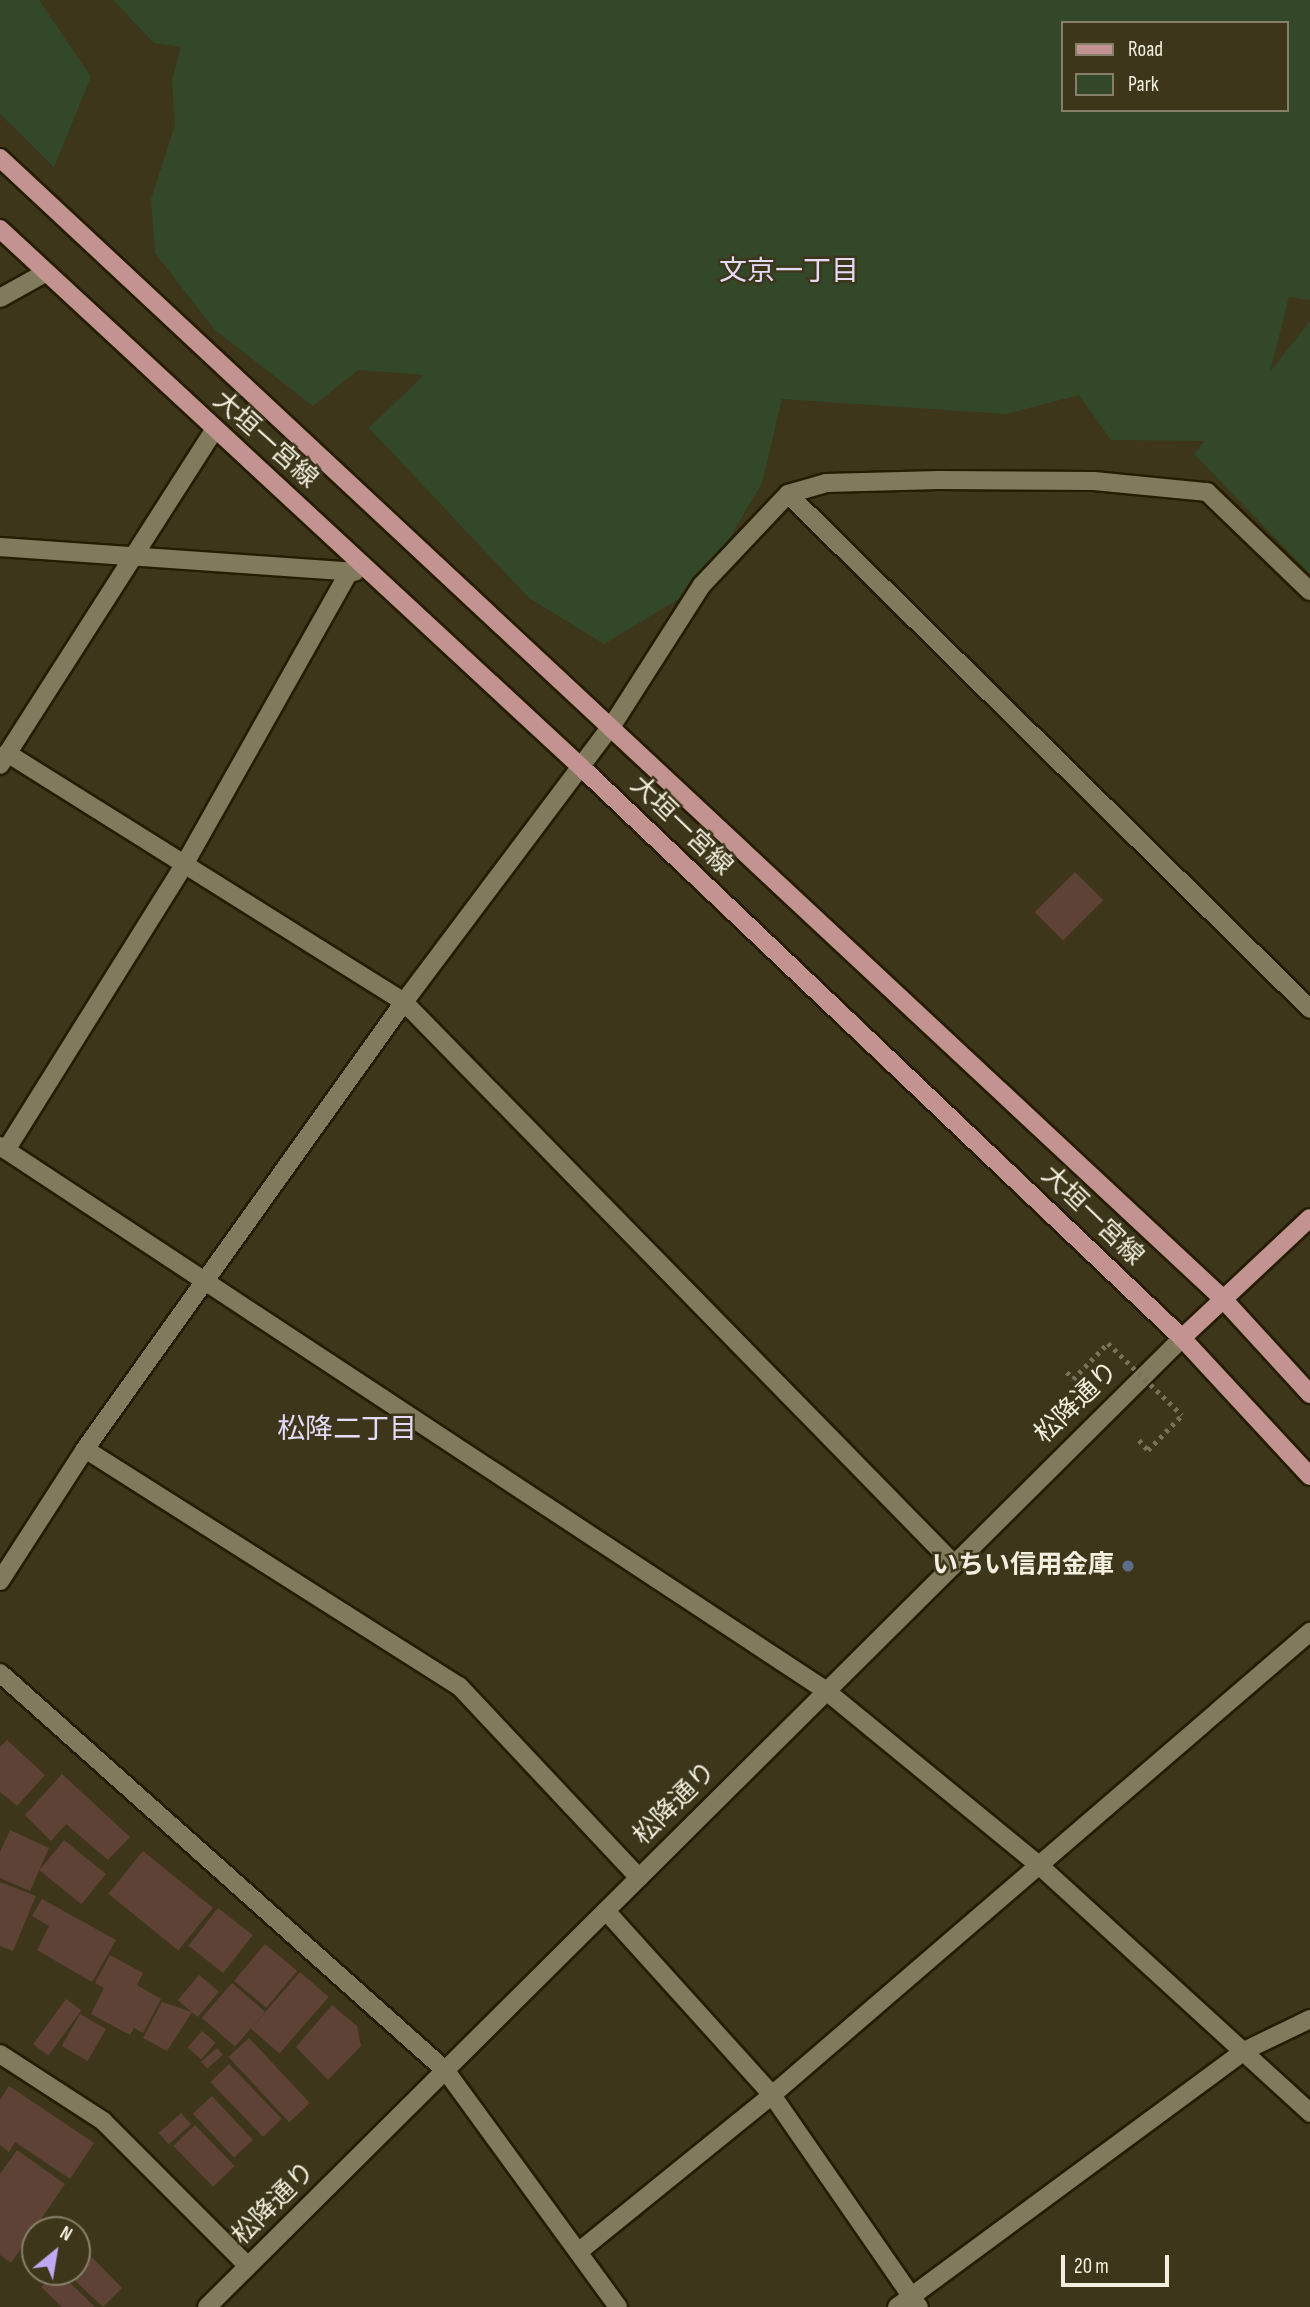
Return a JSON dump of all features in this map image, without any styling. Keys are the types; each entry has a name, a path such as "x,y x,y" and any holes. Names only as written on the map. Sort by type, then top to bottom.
{"main road":[{"name":"大垣一宮線","path":"0,158 613,724 1223,1300 1310,1394"},
{"name":"大垣一宮線","path":"0,229 581,767 1182,1338 1310,1476"},
{"path":"1182,1338 1310,1218"}],"street":[{"path":"0,298 46,273"},
{"path":"214,430 130,556 3,759 184,865 404,1002 952,1562"},
{"path":"0,1581 85,1449 206,1278 404,1002 613,724 702,585 788,494 826,483 939,480 1094,481 1207,492 1310,591"},
{"path":"788,494 1310,1009"},
{"path":"0,547 347,576 366,567"},
{"path":"347,576 184,865 3,1148 206,1278 825,1690 1041,1867 1246,2050 1310,2113"},
{"name":"松降通り","path":"207,2307 639,1878 952,1562 1182,1338"},
{"path":"85,1449 459,1686 639,1878"},
{"path":"582,2249 772,2095 1041,1867 1310,1632"},
{"path":"0,1672 446,2071 582,2249 618,2307"},
{"path":"606,1911 772,2095 910,2304 1246,2050 1310,2019"},
{"path":"0,2054 103,2121 248,2266"}],"path":[{"path":"1067,1373 1073,1379 1108,1343 1182,1415 1148,1450 1139,1440"}],"green space":[{"path":"0,0 39,0 91,77 54,167 0,114"},
{"path":"113,0 1310,0 1310,300 1289,297 1270,372 1310,321 1310,574 1194,454 1205,441 1111,440 1079,395 1006,414 782,399 762,483 702,585 604,644 529,598 369,428 424,375 358,370 313,406 215,330 155,253 151,199 175,125 172,80 181,47 154,43"}],"building":[{"path":"1075,872 1103,900 1063,941 1035,912"},
{"path":"7,1740 45,1775 17,1806 0,1792 0,1747"},
{"path":"62,1774 130,1837 108,1860 66,1824 51,1841 25,1815"},
{"path":"10,1830 49,1848 30,1891 0,1878 0,1852"},
{"path":"64,1840 106,1874 81,1904 39,1870"},
{"path":"143,1851 213,1908 178,1950 108,1894"},
{"path":"0,1882 36,1896 13,1951 0,1946"},
{"path":"42,1899 116,1940 92,1982 37,1950 49,1926 32,1916"},
{"path":"218,1908 253,1935 223,1973 188,1946"},
{"path":"265,1944 297,1971 266,2008 234,1981"},
{"path":"110,1955 143,1973 137,1985 161,1999 143,2033 134,2028 130,2035 91,2014 104,1988 95,1983"},
{"path":"300,1972 329,1997 279,2054 251,2029"},
{"path":"199,1975 219,1992 198,2017 178,2000"},
{"path":"232,1983 265,2012 235,2047 202,2018"},
{"path":"66,1999 81,2010 48,2055 33,2044"},
{"path":"162,2002 192,2012 167,2051 143,2038"},
{"path":"332,2005 357,2026 361,2046 328,2080 296,2047"},
{"path":"80,2014 106,2029 87,2061 62,2046"},
{"path":"202,2031 216,2043 201,2059 188,2048"},
{"path":"249,2038 310,2103 289,2122 229,2057"},
{"path":"217,2048 223,2055 207,2069 201,2062"},
{"path":"229,2064 282,2119 263,2137 210,2082"},
{"path":"9,2086 94,2143 70,2179 15,2142 9,2152 0,2145 0,2100"},
{"path":"212,2096 253,2140 234,2158 193,2114"},
{"path":"181,2113 191,2124 169,2144 159,2133"},
{"path":"195,2125 235,2166 213,2187 173,2146"},
{"path":"17,2150 65,2184 43,2216 21,2216 21,2248 11,2263 0,2255 0,2174"},
{"path":"91,2256 122,2288 103,2307 81,2286 91,2286"},
{"path":"73,2286 95,2307 62,2307 41,2287"}],"place":[{"name":"いちい信用金庫","path":"1128,1566"}],"district":[{"name":"文京一丁目","path":"789,272"},
{"name":"松降二丁目","path":"347,1430"}]}
